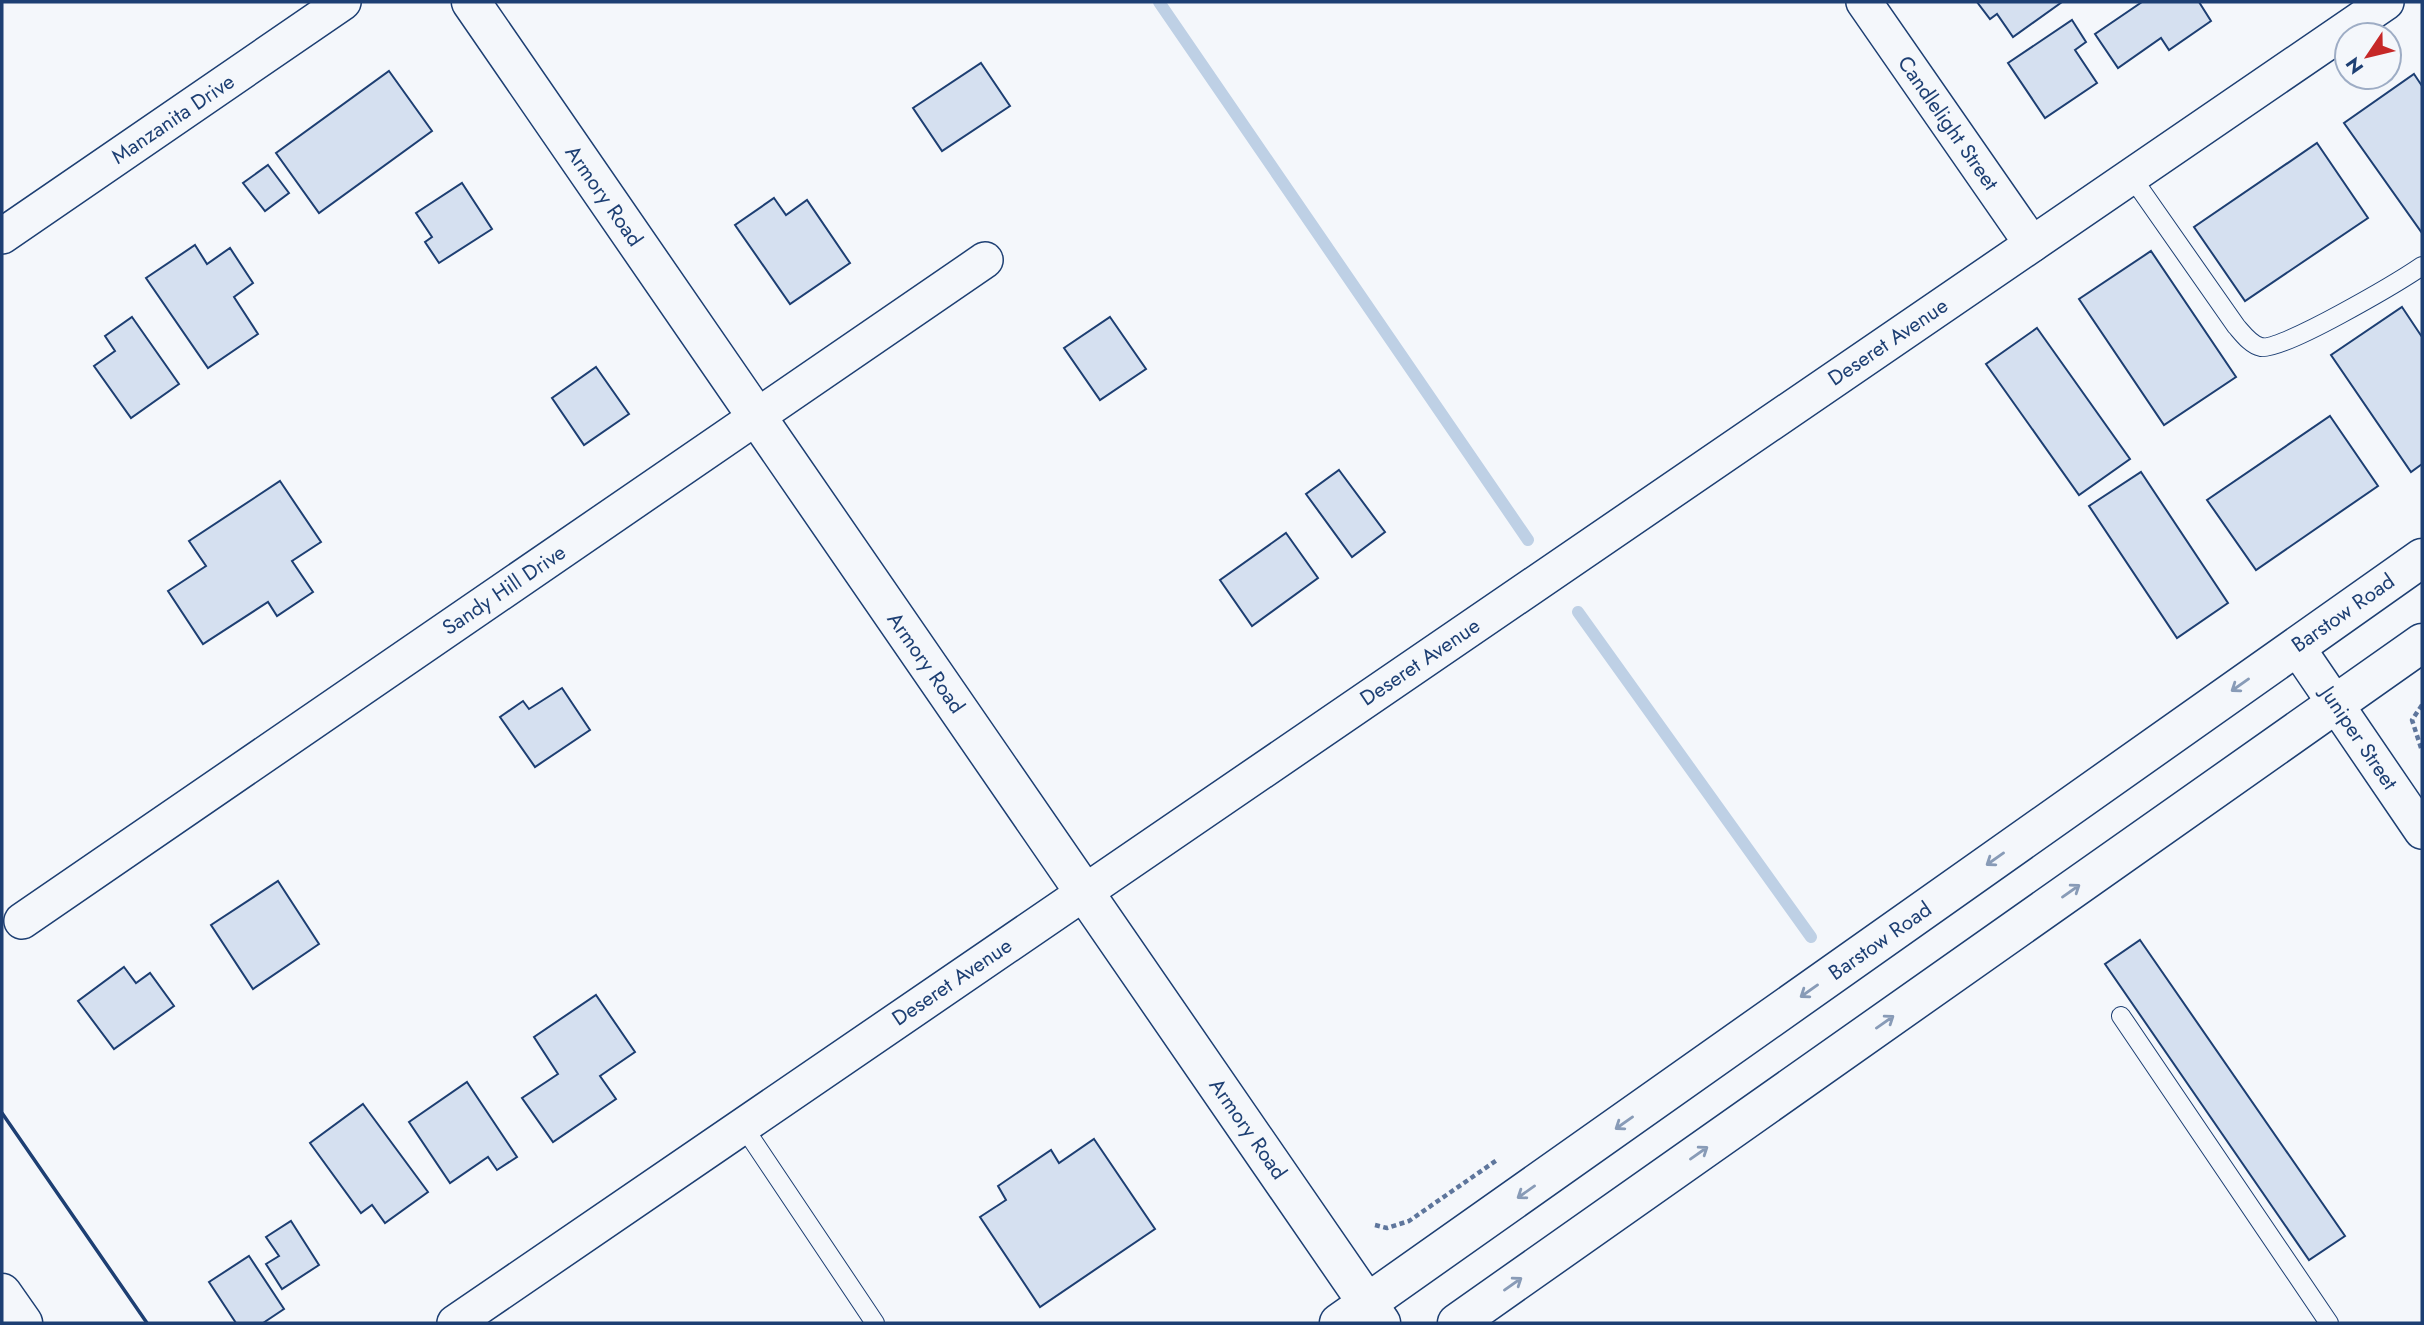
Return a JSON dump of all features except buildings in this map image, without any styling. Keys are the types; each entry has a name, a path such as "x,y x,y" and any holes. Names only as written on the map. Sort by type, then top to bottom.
{"main road":[{"name":"Armory Road","path":"471,2 1084,892 1362,1317"},
{"name":"Barstow Road","path":"1362,1317 2422,558"},
{"path":"1457,1323 2422,643"},
{"path":"2,1293 23,1323"}],"street":[{"name":"Manzanita Drive","path":"2,236 343,2"},
{"name":"Candlelight Street","path":"1864,2 2032,244"},
{"name":"Deseret Avenue","path":"455,1323 2386,2"},
{"name":"Sandy Hill Drive","path":"22,921 985,260"},
{"name":"Juniper Street","path":"2296,646 2422,831"}],"lane":[{"path":"2131,176 2236,326 2249,340 2262,348 2276,346 2296,337 2422,267"},
{"path":"2121,1016 2329,1323"},
{"path":"743,1126 875,1323"}],"path":[{"path":"2422,705 2412,720 2422,751"}],"waterway":[{"path":"1159,2 1528,540"},
{"path":"1578,612 1811,937"}],"wall":[{"path":"2,1113 147,1323"}]}
